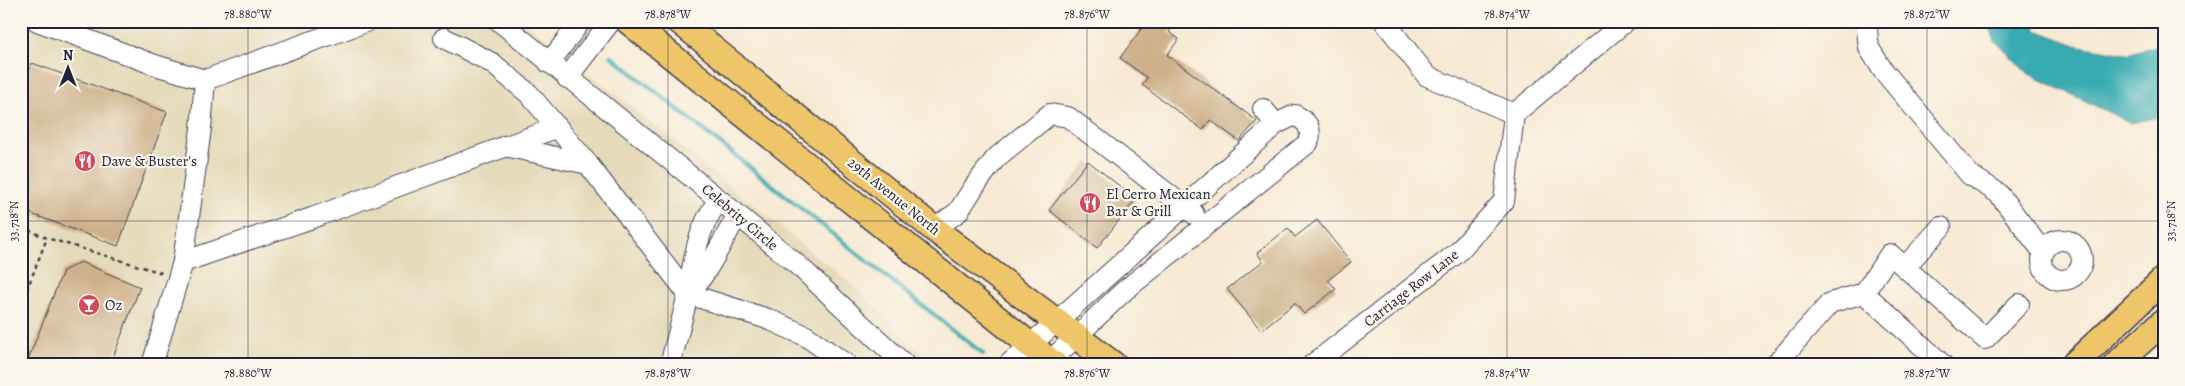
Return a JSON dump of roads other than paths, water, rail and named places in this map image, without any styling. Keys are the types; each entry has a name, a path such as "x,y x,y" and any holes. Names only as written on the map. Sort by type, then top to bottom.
{"main road":[{"name":"29th Avenue North","path":"628,21 1050,364"},
{"name":"29th Avenue North","path":"679,21 934,229 1114,365"},
{"path":"2072,365 2164,279"},
{"path":"2115,365 2164,321"}],"street":[{"path":"37,21 173,71 205,80 368,21"},
{"path":"326,35 342,21"},
{"name":"Celebrity Circle","path":"499,21 801,268 905,365"},
{"path":"549,63 581,21"},
{"path":"568,78 611,21"},
{"path":"1384,21 1427,76 1514,114 1626,21"},
{"path":"1866,21 1869,48 1882,69 1970,175 1998,194 2043,252"},
{"path":"444,38 492,63 529,94 588,164 688,294 768,319 806,336 847,365"},
{"path":"152,365 181,270 201,128 205,80"},
{"path":"934,229 958,212 996,158 1050,114 1056,113 1068,117 1094,135 1186,206 1204,224"},
{"name":"Carriage Row Lane","path":"1312,365 1457,253 1504,201 1514,114"},
{"path":"1008,365 1030,346 1067,330 1124,291 1204,224 1308,142 1311,134 1310,127 1304,120 1295,115 1269,116 1213,179 1186,206 1106,276 1067,330 1050,364"},
{"path":"181,270 312,218 502,146 558,127"},
{"path":"502,146 588,164"},
{"path":"1213,179 1235,199"},
{"path":"670,365 688,294 696,246 709,213 719,200"},
{"path":"688,294 707,271 738,215"},
{"path":"1905,267 1941,227"},
{"path":"1775,365 1830,303 1864,293 1890,254 1985,339 2019,304"},
{"path":"1106,276 1124,291"},
{"path":"1864,293 1943,365"}],"water":[{"path":"1988,21 2034,21 2036,30 2079,46 2126,54 2164,44 2164,116 2131,123 2027,73 1995,41"}],"waterway":[{"path":"611,56 983,354"}],"place":[{"name":"Dave & Buster's","path":"85,161"},
{"name":"El Cerro Mexican Bar & Grill","path":"1090,203"},
{"name":"Oz","path":"89,305"}]}
